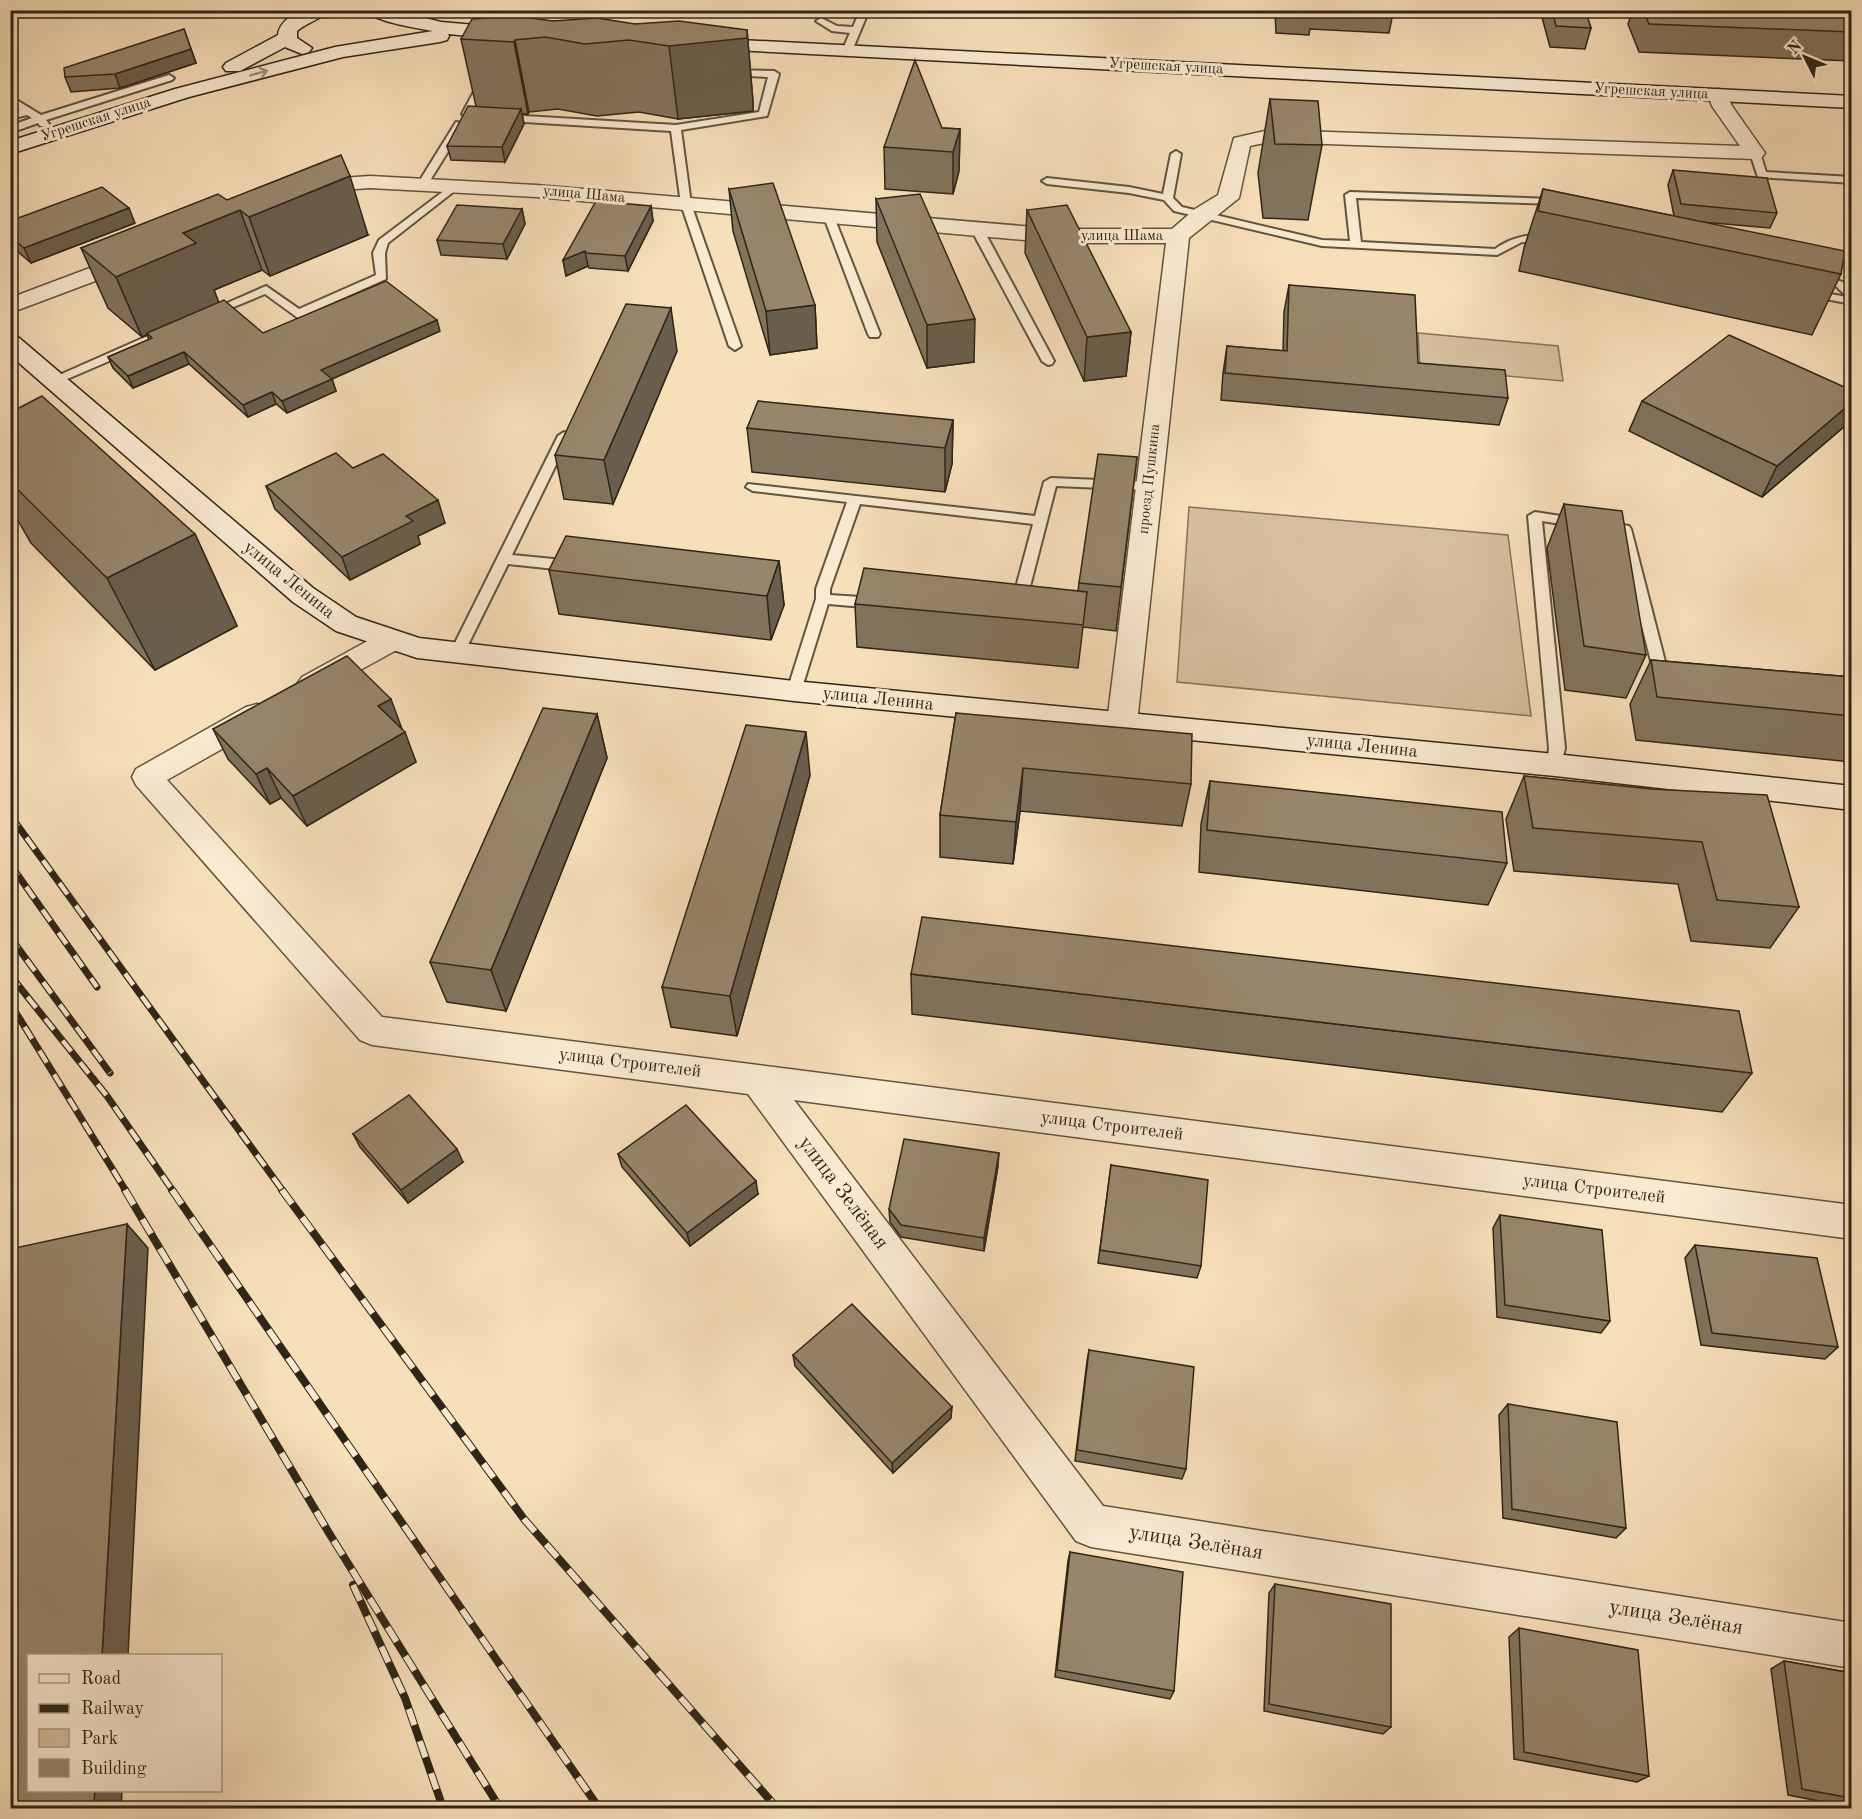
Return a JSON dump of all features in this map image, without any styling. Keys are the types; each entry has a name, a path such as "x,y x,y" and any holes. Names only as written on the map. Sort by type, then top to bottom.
{"street":[{"name":"Угрешская улица","path":"182,93 284,26 321,10"},
{"name":"Угрешская улица","path":"379,12 516,38"},
{"name":"Угрешская улица","path":"10,148 182,93 350,49 382,35 388,28 388,21 379,12"},
{"name":"Угрешская улица","path":"284,26 297,47 306,50 350,49 480,32"},
{"name":"Угрешская улица","path":"681,42 1851,102"},
{"path":"1718,95 1722,106 1755,153"},
{"path":"1178,236 1203,214 1228,198 1241,142 1269,136 1755,153"},
{"name":"улица Шама","path":"289,200 341,184 370,182 537,191 1058,236 1178,236"},
{"name":"проезд Пушкина","path":"1122,723 1178,236"},
{"path":"10,306 151,252"},
{"name":"улица Ленина","path":"13,347 303,595 346,624 417,648 794,691 1555,765 1851,798"},
{"name":"улица Строителей","path":"392,640 147,777 372,1030 1851,1222"},
{"name":"улица Зелёная","path":"758,1080 1091,1526 1851,1646"}],"lane":[{"path":"492,10 499,24 516,38"},
{"path":"847,51 865,10"},
{"path":"821,21 835,29 856,30"},
{"path":"422,185 467,114 490,69"},
{"path":"467,114 676,128 762,114 774,74 715,73"},
{"path":"10,130 168,78"},
{"path":"10,116 17,106 40,119 47,128 70,129"},
{"path":"676,128 686,204 735,346"},
{"path":"1755,153 1762,175 1851,180"},
{"path":"1168,198 1176,154"},
{"path":"1047,181 1129,190 1168,198 1178,209 1322,243 1497,252 1512,241 1527,238 1561,244"},
{"path":"201,317 266,289 298,314 382,277 379,253 382,242 453,187"},
{"path":"1356,245 1350,195 1552,202"},
{"path":"829,217 874,334"},
{"path":"977,229 1048,362"},
{"path":"1808,271 1840,285 1851,295"},
{"path":"1796,291 1851,300"},
{"path":"54,380 180,326"},
{"path":"457,653 570,425"},
{"path":"1006,610 1017,611 1051,482 1149,486"},
{"path":"753,487 1041,520"},
{"path":"794,691 823,599 824,589 855,499"},
{"path":"1555,765 1557,747 1534,516 1624,529 1665,686 1677,687"},
{"path":"503,560 585,567"},
{"path":"823,599 892,603"}],"green space":[{"path":"1418,333 1558,346 1563,381 1420,368"},
{"path":"1189,507 1508,535 1531,716 1177,682"}],"building":[{"path":"1279,10 1312,10 1313,15 1280,13"},
{"path":"1345,10 1393,10 1393,13"},
{"path":"1552,10 1585,10 1591,28 1556,26"},
{"path":"1643,10 1851,10 1851,32 1649,24"},
{"path":"515,16 553,21 597,18 635,24 679,21 747,30 747,38 669,46 629,40 585,44 545,37 515,40 514,42 461,39 472,19"},
{"path":"184,29 191,49 115,74 65,77 64,68"},
{"path":"915,60 942,128 960,129 953,152 884,147"},
{"path":"1270,99 1318,101 1322,145 1275,144"},
{"path":"468,106 521,109 502,147 447,146"},
{"path":"341,155 350,176 249,217 240,210 183,233 196,243 116,277 81,248 218,194 227,200"},
{"path":"1673,170 1767,178 1777,213 1681,204"},
{"path":"773,183 815,305 766,311 729,189"},
{"path":"102,187 129,208 24,248 10,236 10,221"},
{"path":"1543,189 1845,251 1841,274 1538,211"},
{"path":"920,194 975,319 927,325 876,199"},
{"path":"596,201 651,206 625,256 586,253 585,251 563,260"},
{"path":"457,205 522,209 503,244 437,240"},
{"path":"1067,205 1131,332 1087,337 1027,210"},
{"path":"386,281 437,320 321,370 332,379 282,401 272,392 243,405 184,352 128,376 108,357 152,338 147,333 224,300 263,333"},
{"path":"1289,285 1415,295 1418,363 1505,370 1508,398 1225,373 1227,346 1287,351"},
{"path":"626,304 671,308 604,460 555,455"},
{"path":"1729,335 1851,390 1851,403 1777,466 1642,401"},
{"path":"42,396 195,534 107,578 10,482 10,406 15,410"},
{"path":"758,401 953,420 945,448 747,428"},
{"path":"336,453 353,468 383,454 438,500 406,516 413,521 342,557 266,486"},
{"path":"1098,454 1137,457 1121,587 1079,583"},
{"path":"1564,504 1622,511 1646,655 1584,646"},
{"path":"566,536 779,561 767,596 549,570"},
{"path":"864,568 1087,592 1083,625 855,604"},
{"path":"347,656 391,699 378,706 405,732 293,796 267,768 256,774 213,729"},
{"path":"1651,660 1851,677 1851,716 1657,697"},
{"path":"543,708 597,714 491,970 430,962"},
{"path":"956,713 1192,734 1191,784 1023,768 1016,822 940,815"},
{"path":"746,725 806,732 730,996 662,987"},
{"path":"1524,776 1651,789 1767,795 1799,907 1717,900 1702,842 1533,828"},
{"path":"1210,781 1502,812 1507,863 1207,830"},
{"path":"922,917 1739,1011 1752,1073 911,974"},
{"path":"409,1095 457,1149 401,1190 353,1134"},
{"path":"686,1105 756,1181 687,1233 618,1154"},
{"path":"904,1139 999,1153 984,1238 901,1225 889,1209"},
{"path":"1111,1165 1208,1180 1201,1266 1100,1250"},
{"path":"1500,1215 1602,1230 1610,1321 1505,1305"},
{"path":"127,1224 102,1654 27,1654 27,1792 95,1792 93,1809 10,1809 10,1249"},
{"path":"1695,1245 1817,1258 1838,1347 1712,1333"},
{"path":"852,1304 952,1407 892,1463 793,1355"},
{"path":"1089,1350 1194,1367 1186,1469 1077,1450"},
{"path":"1508,1404 1617,1422 1626,1528 1512,1509"},
{"path":"1070,1552 1183,1572 1174,1691 1057,1670"},
{"path":"1275,1584 1391,1604 1391,1727 1269,1704"},
{"path":"1519,1628 1638,1650 1649,1776 1524,1752"},
{"path":"1784,1661 1851,1673 1851,1798 1802,1789"}],"railway":[{"path":"10,815 283,1191"},
{"path":"10,864 97,987"},
{"path":"10,937 110,1073"},
{"path":"10,975 107,1096 173,1191"},
{"path":"10,1003 126,1191"},
{"path":"125,1190 329,1533 500,1808"},
{"path":"172,1190 599,1808"},
{"path":"282,1190 524,1519 777,1808"},
{"path":"353,1585 405,1698 443,1808"}]}
